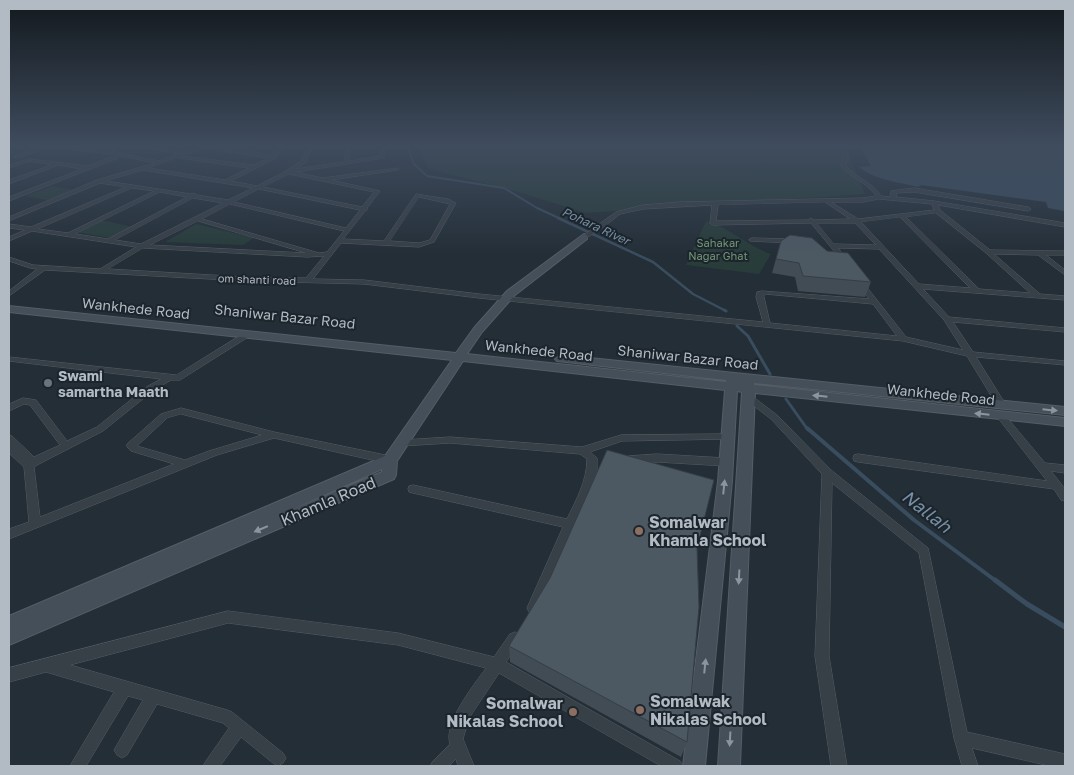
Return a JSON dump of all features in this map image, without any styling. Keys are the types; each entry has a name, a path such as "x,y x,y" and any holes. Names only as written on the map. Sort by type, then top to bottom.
{"main road":[{"path":"390,460 478,330 507,298 584,237"},
{"name":"Shaniwar Bazar Road","path":"9,304 464,353"},
{"name":"Wankhede Road","path":"9,309 249,334 464,353 742,386 1001,410 1065,422"},
{"path":"694,766 728,437 742,386"},
{"path":"728,766 742,386"},
{"path":"1001,410 1065,412"},
{"name":"Khamla Road","path":"9,625 390,460 389,475 9,636"}],"street":[{"path":"9,199 54,182"},
{"path":"9,219 96,182"},
{"path":"106,182 194,195 348,230"},
{"path":"227,182 365,209"},
{"path":"100,271 142,246 267,182"},
{"path":"308,280 378,191 333,182"},
{"path":"863,182 875,189 879,197"},
{"path":"9,239 131,186"},
{"path":"69,236 160,190"},
{"path":"893,198 893,192 914,190 1028,209"},
{"path":"108,241 194,195"},
{"path":"339,241 419,245 432,242 453,203 418,195 386,242"},
{"path":"584,237 618,213 643,207 715,203 863,200 879,197 934,203 1065,225"},
{"path":"827,201 857,221 882,246 947,319 970,354 1001,410 1065,497"},
{"path":"715,203 713,223 811,220 857,221 903,217 937,211"},
{"path":"934,203 937,211 1038,296"},
{"path":"903,217 976,290"},
{"path":"197,219 320,255"},
{"path":"811,220 849,267"},
{"path":"9,226 142,246 329,254"},
{"path":"752,240 800,241"},
{"path":"820,241 831,244 882,246"},
{"path":"988,252 1065,253"},
{"path":"1040,253 1065,272"},
{"name":"om shanti road","path":"9,259 32,267 43,268 246,279 364,282 903,339 970,354 1065,363"},
{"path":"9,294 43,268"},
{"path":"855,274 903,339"},
{"path":"916,286 1065,298"},
{"path":"767,325 760,297 760,294 764,292 876,302"},
{"path":"947,319 1065,330"},
{"path":"9,360 177,378 249,334"},
{"path":"31,464 100,429 151,388 170,377"},
{"path":"742,386 827,473 924,551 961,738 970,766"},
{"path":"9,408 23,401 33,402 66,446"},
{"path":"185,464 134,449 132,444 164,416 181,411 274,435 390,460"},
{"path":"9,534 213,453 274,435"},
{"path":"402,443 450,440 582,451 621,438 728,437"},
{"path":"9,438 31,464 35,524"},
{"path":"9,447 31,464"},
{"path":"466,766 456,739 462,715 536,603 597,463 582,451"},
{"path":"620,461 657,458 726,462"},
{"path":"858,458 1057,486"},
{"path":"1043,467 1065,469"},
{"path":"827,473 822,656 839,766"},
{"path":"413,489 569,524"},
{"path":"9,675 228,617 398,639 497,664 675,766"},
{"path":"48,666 125,686 227,717 278,758"},
{"path":"78,766 125,686"},
{"path":"122,750 154,696"},
{"path":"210,766 239,727"},
{"path":"961,738 1065,762"},
{"path":"438,766 459,746"}],"green space":[{"path":"480,182 860,182 865,194 586,213"},
{"path":"53,186 72,190 47,200 25,196"},
{"path":"101,220 133,227 111,238 75,232"},
{"name":"Sahakar Nagar Ghat","path":"706,221 771,254 759,274 686,265"},
{"path":"196,224 254,238 243,245 165,242"}],"water":[{"path":"896,182 1065,182 1065,217 1064,211 1048,208 1046,202 921,185 918,187"}],"building":[{"path":"790,235 812,238 827,251 848,253 871,282 803,276 799,263 776,259 781,241"},
{"path":"607,450 714,480 697,548 699,607 687,742 509,646 550,578"}],"waterway":[{"name":"Pohara River","path":"467,182 504,188 537,208 561,219"},
{"name":"Pohara River","path":"558,218 653,262 693,294 726,311 724,310"},
{"name":"Nallah","path":"737,326 748,336 770,374"},
{"name":"Nallah","path":"786,399 808,430"},
{"name":"Nallah","path":"807,428 914,520 996,581"},
{"name":"Nallah","path":"995,580 1027,604 1065,627"}],"place":[{"name":"Swami samartha Maath","path":"48,383"},
{"name":"Somalwar Khamla School","path":"639,531"},
{"name":"Somalwak Nikalas School","path":"640,710"},
{"name":"Somalwar Nikalas School","path":"573,712"}]}
